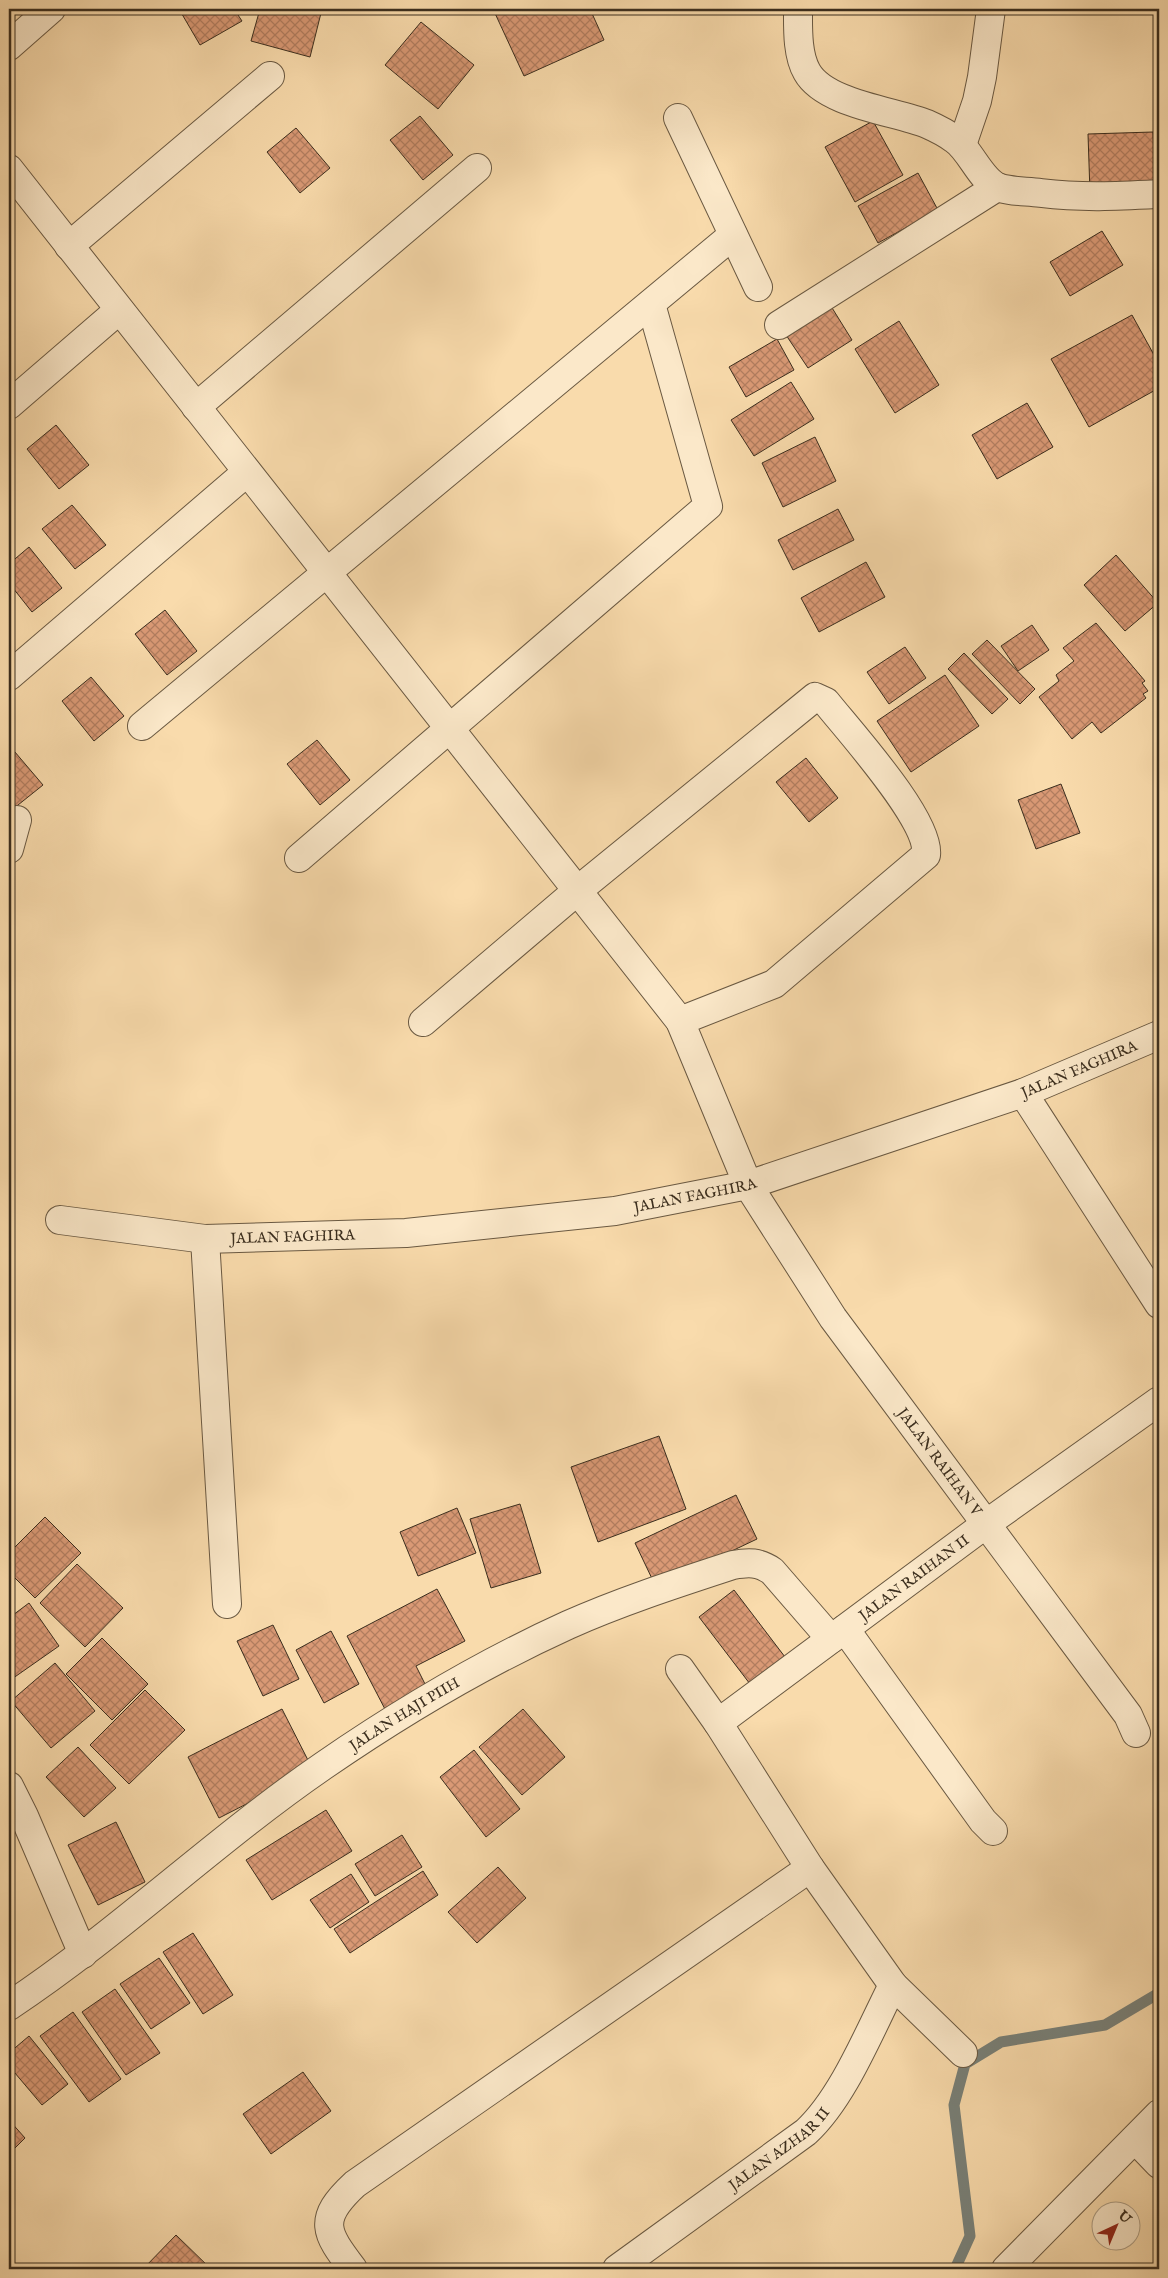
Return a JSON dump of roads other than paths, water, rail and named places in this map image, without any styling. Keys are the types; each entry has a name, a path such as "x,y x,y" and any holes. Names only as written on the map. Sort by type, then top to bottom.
{"street":[{"path":"9,46 51,9"},
{"path":"798,9 801,53 807,72 817,83 839,98 927,124 962,145 988,179 997,187 1014,192 1087,197 1159,194"},
{"path":"962,145 979,93 991,9"},
{"path":"69,246 270,76"},
{"path":"678,118 758,287"},
{"path":"196,407 477,168"},
{"name":"JALAN RAIHAN V","path":"9,169 680,1021 748,1186 833,1318 1128,1715 1136,1733"},
{"path":"779,325 997,187"},
{"path":"142,726 733,235"},
{"path":"299,858 708,506 651,304"},
{"path":"9,405 119,310"},
{"path":"9,676 247,472"},
{"path":"423,1022 577,891 815,697 826,702 902,797 923,835 927,847 926,855 774,984 680,1021"},
{"path":"9,849 17,820"},
{"name":"JALAN FAGHIRA","path":"60,1220 205,1239 406,1233 615,1211 748,1186 1023,1093 1159,1035"},
{"path":"1023,1093 1159,1304"},
{"path":"205,1239 226,1604"},
{"name":"JALAN RAIHAN II","path":"718,1723 986,1524 1159,1401"},
{"name":"JALAN HAJI PIIH","path":"9,2006 82,1954 322,1767 402,1714 502,1657 569,1625 630,1600 733,1565 749,1562 762,1564 772,1571 838,1634 983,1821 993,1831"},
{"path":"680,1669 718,1723 810,1868 893,1985 963,2053"},
{"path":"9,1786 24,1816 82,1954"},
{"path":"353,2269 331,2238 329,2229 332,2212 355,2184 810,1868"},
{"name":"JALAN AZHAR II","path":"617,2269 806,2132 819,2120 837,2094 893,1985"},
{"path":"1006,2269 1159,2114"},
{"path":"1134,2139 1159,2164"}],"waterway":[{"path":"955,2269 970,2236 954,2105 965,2064 1001,2042 1105,2025 1159,1993"}]}
